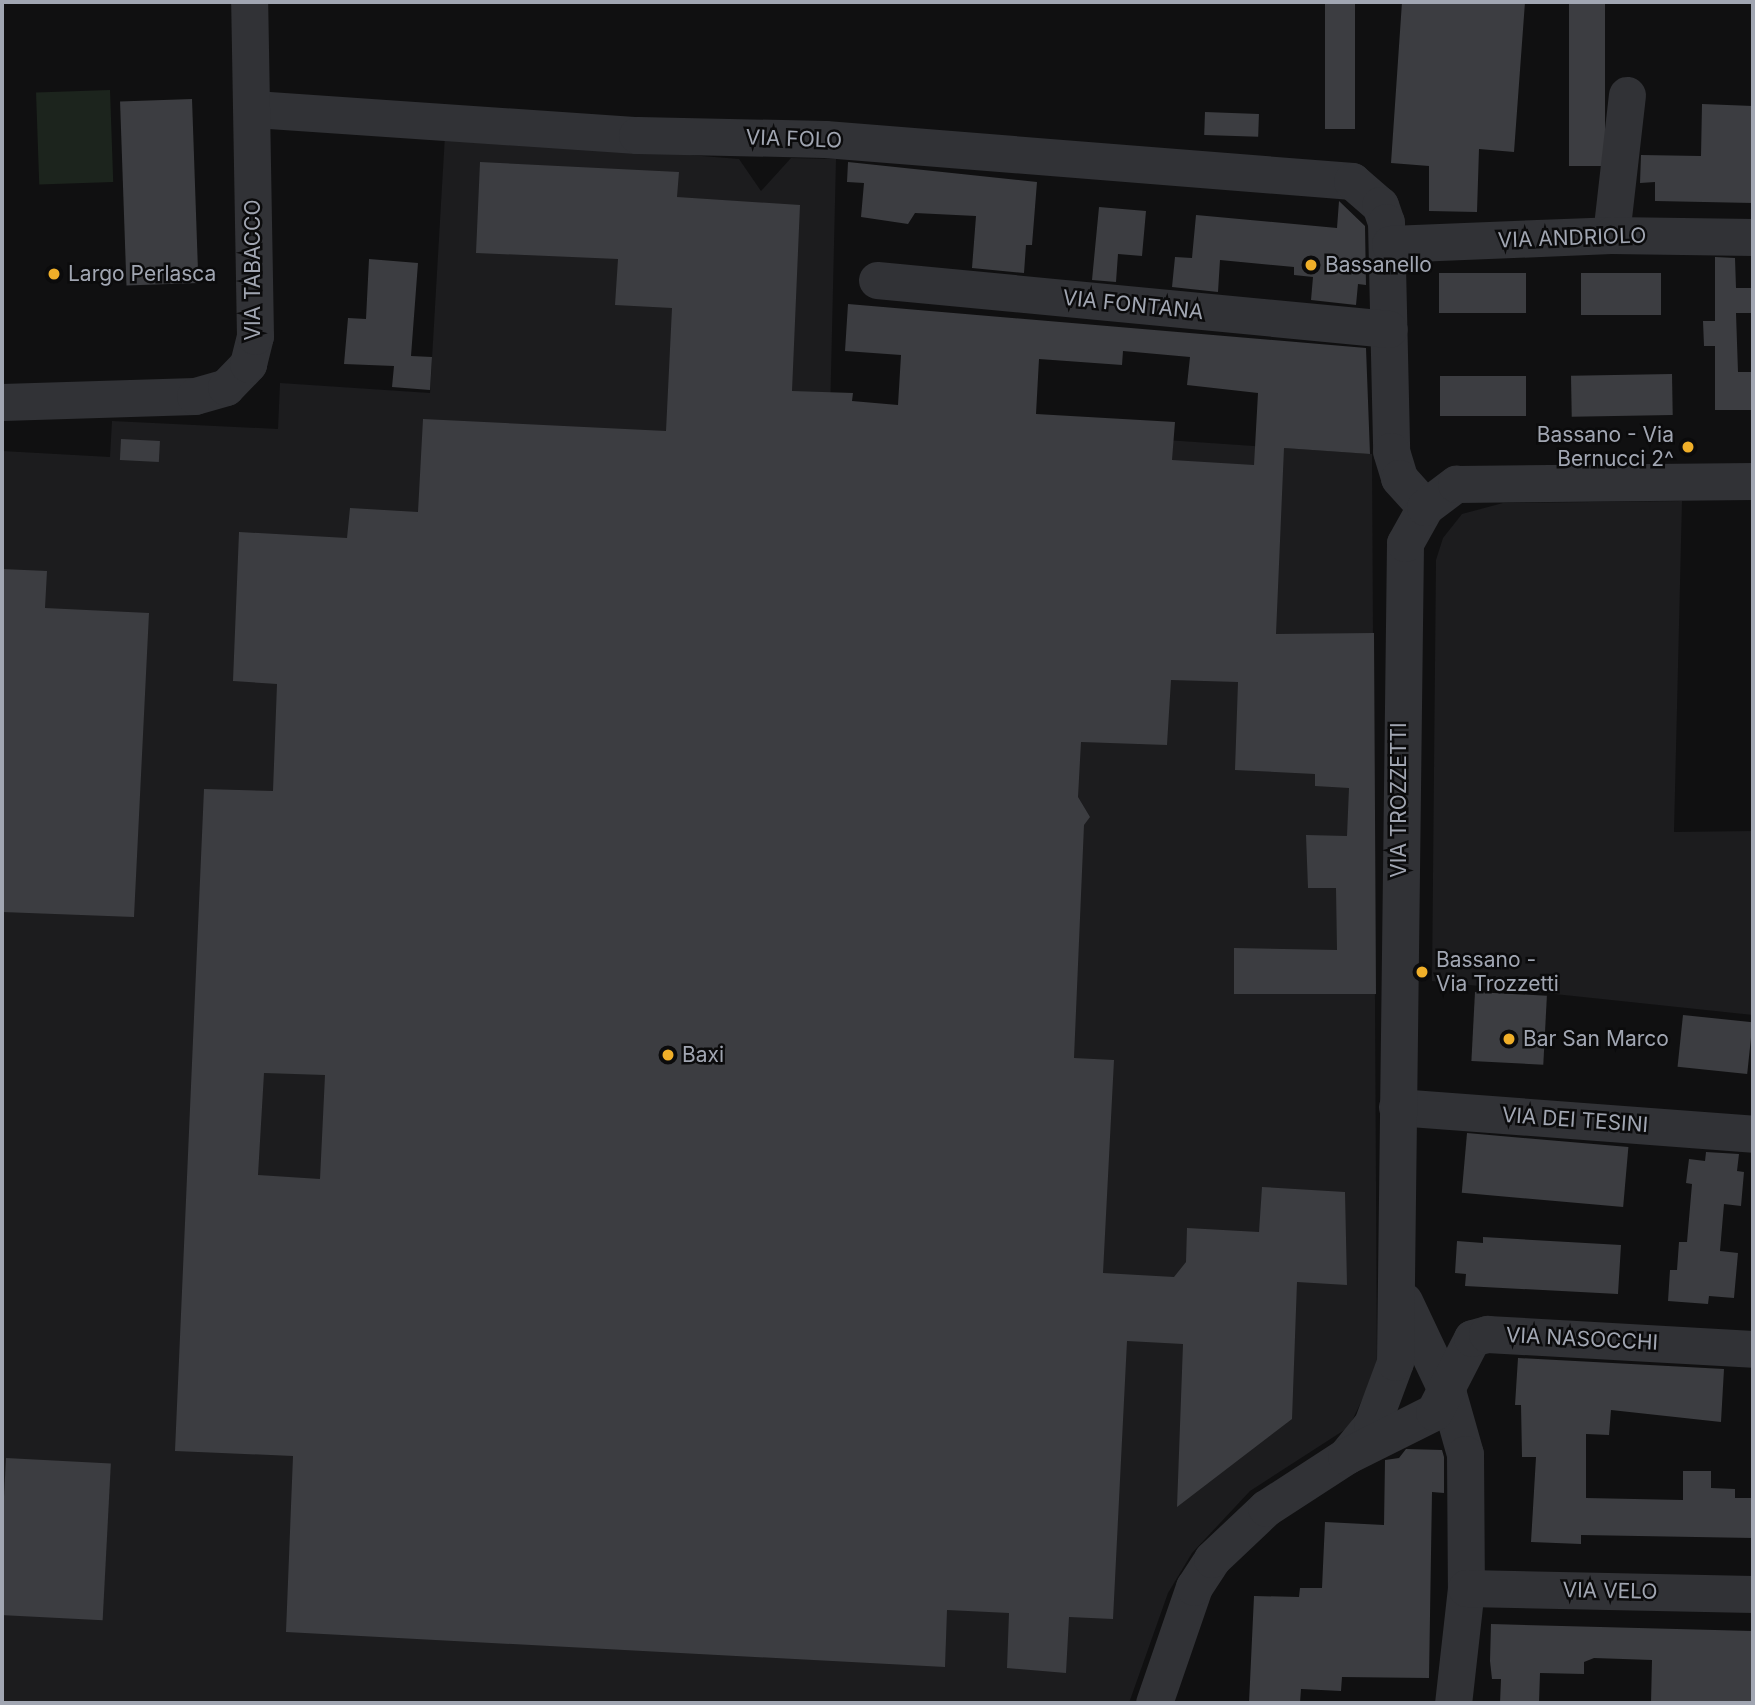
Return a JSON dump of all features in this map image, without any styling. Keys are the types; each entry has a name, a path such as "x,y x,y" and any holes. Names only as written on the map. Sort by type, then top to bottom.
{"street":[{"name":"VIA TABACCO","path":"2,402 195,396 239,377 248,364 255,337 254,109 249,2"},
{"path":"1611,235 1627,95"},
{"name":"VIA FOLO","path":"254,109 637,135 825,139 1335,177 1352,181 1380,205 1390,244"},
{"name":"VIA ANDRIOLO","path":"1390,244 1611,235 1753,237"},
{"path":"1390,244 1389,328 1394,466 1406,490 1425,507 1443,491 1466,483 1753,481"},
{"name":"VIA FONTANA","path":"877,280 1389,328"},
{"name":"VIA TROZZETTI","path":"1346,1456 1387,1395 1395,1362 1399,1279 1397,1107 1401,559 1425,507"},
{"name":"VIA DEI TESINI","path":"1397,1107 1753,1134"},
{"path":"1399,1279 1409,1321 1448,1394 1467,1474 1466,1588 1453,1703"},
{"name":"VIA NASOCCHI","path":"1448,1394 1466,1345 1479,1335 1753,1349"},
{"name":"VIA TROZZETTI","path":"1154,1703 1195,1587 1212,1559 1266,1508 1346,1456 1434,1412 1448,1394"},
{"name":"VIA VELO","path":"1466,1588 1753,1594"}],"shaded area":[{"path":"110,90 113,182 39,185 36,93"},
{"name":"Baxi","path":"445,135 739,159 761,191 791,158 836,159 830,417 1372,454 1377,1369 1349,1427 1250,1491 1192,1553 1168,1593 1129,1703 2,1703 2,451 110,457 112,421 278,429 280,383 430,393"},
{"path":"1682,501 1674,832 1753,831 1753,1015 1432,981 1436,560 1443,538 1462,514 1503,503"}],"building":[{"path":"1325,2 1355,2 1355,129 1325,129"},
{"path":"1402,2 1525,2 1514,152 1479,149 1477,212 1429,211 1429,166 1391,163"},
{"path":"1569,2 1605,2 1605,166 1569,166"},
{"path":"192,99 198,283 126,285 120,102"},
{"path":"1702,104 1753,106 1753,203 1655,201 1655,182 1640,183 1641,155 1701,156"},
{"path":"1205,112 1259,114 1258,137 1204,135"},
{"name":"Baxi","path":"480,162 679,172 677,197 800,205 792,391 853,393 852,401 898,405 901,355 845,351 848,304 1366,348 1370,454 1284,448 1276,634 1374,633 1376,994 1234,994 1234,948 1337,950 1336,888 1308,888 1306,835 1347,836 1349,788 1315,786 1315,774 1235,770 1238,682 1171,680 1167,745 1081,742 1078,797 1090,817 1084,825 1074,1058 1114,1060 1103,1273 1174,1277 1186,1262 1187,1228 1259,1232 1262,1187 1345,1192 1347,1285 1297,1282 1292,1419 1177,1507 1183,1344 1127,1341 1113,1619 1069,1617 1066,1673 1007,1668 1009,1613 947,1610 945,1667 286,1632 293,1456 175,1451 204,789 273,791 277,684 233,681 239,532 347,538 350,508 418,512 423,419 666,431 672,308 615,305 618,259 476,253","holes":["1123,351 1190,357 1187,385 1258,393 1254,465 1172,460 1175,422 1036,414 1039,359 1122,365","264,1073 325,1075 320,1179 258,1175"]},
{"path":"848,162 1037,182 1032,245 1026,245 1024,273 972,268 976,216 915,213 908,224 861,217 864,183 847,182"},
{"path":"1339,201 1365,226 1366,285 1358,284 1356,305 1311,300 1313,277 1294,275 1294,267 1220,260 1218,292 1172,287 1175,257 1192,258 1196,215 1337,228"},
{"path":"1099,207 1146,211 1142,256 1118,254 1116,282 1092,280"},
{"path":"1715,257 1735,258 1736,288 1753,288 1753,313 1736,313 1738,372 1753,372 1753,410 1715,410 1715,346 1704,346 1703,321 1715,321"},
{"path":"369,259 418,263 411,356 432,357 430,390 392,387 394,366 344,364 348,318 366,319"},
{"path":"1439,273 1526,273 1526,313 1439,313"},
{"path":"1581,273 1661,273 1661,315 1581,315"},
{"path":"1672,374 1673,415 1572,417 1571,376"},
{"path":"1440,376 1526,376 1526,416 1440,416"},
{"path":"121,439 160,441 159,462 120,460"},
{"path":"2,569 47,571 45,608 149,613 134,917 2,912"},
{"path":"1475,992 1547,996 1543,1065 1471,1061"},
{"path":"1683,1015 1753,1022 1747,1074 1678,1067"},
{"path":"1467,1133 1628,1147 1623,1207 1462,1193"},
{"path":"1706,1152 1739,1154 1737,1171 1744,1172 1741,1206 1724,1204 1720,1251 1738,1253 1734,1298 1709,1296 1708,1304 1668,1301 1670,1270 1677,1270 1679,1242 1687,1242 1692,1184 1686,1183 1689,1159 1705,1161"},
{"path":"1483,1237 1621,1245 1618,1294 1465,1286 1466,1274 1455,1273 1457,1241 1483,1243"},
{"path":"1518,1358 1724,1369 1721,1422 1611,1410 1609,1435 1586,1434 1586,1498 1683,1500 1683,1471 1711,1471 1711,1488 1735,1489 1735,1498 1753,1498 1753,1538 1581,1535 1581,1544 1531,1542 1536,1457 1522,1457 1521,1405 1515,1405"},
{"path":"1406,1449 1442,1450 1444,1457 1444,1493 1432,1492 1429,1678 1342,1677 1341,1691 1301,1689 1300,1703 1249,1703 1254,1596 1299,1597 1300,1588 1322,1588 1325,1522 1384,1525 1385,1460 1399,1458"},
{"path":"6,1458 111,1463 103,1620 2,1615"},
{"path":"1491,1624 1753,1631 1753,1703 1651,1703 1652,1660 1594,1658 1584,1662 1584,1674 1540,1673 1539,1703 1500,1703 1501,1679 1492,1679"}],"place":[{"name":"Bassanello","path":"1311,265"},
{"name":"Largo Perlasca","path":"54,274"},
{"name":"Bassano - Via Bernucci 2^","path":"1688,447"},
{"name":"Bassano - Via Trozzetti","path":"1422,972"},
{"name":"Bar San Marco","path":"1509,1039"},
{"name":"Baxi","path":"668,1055"}]}
